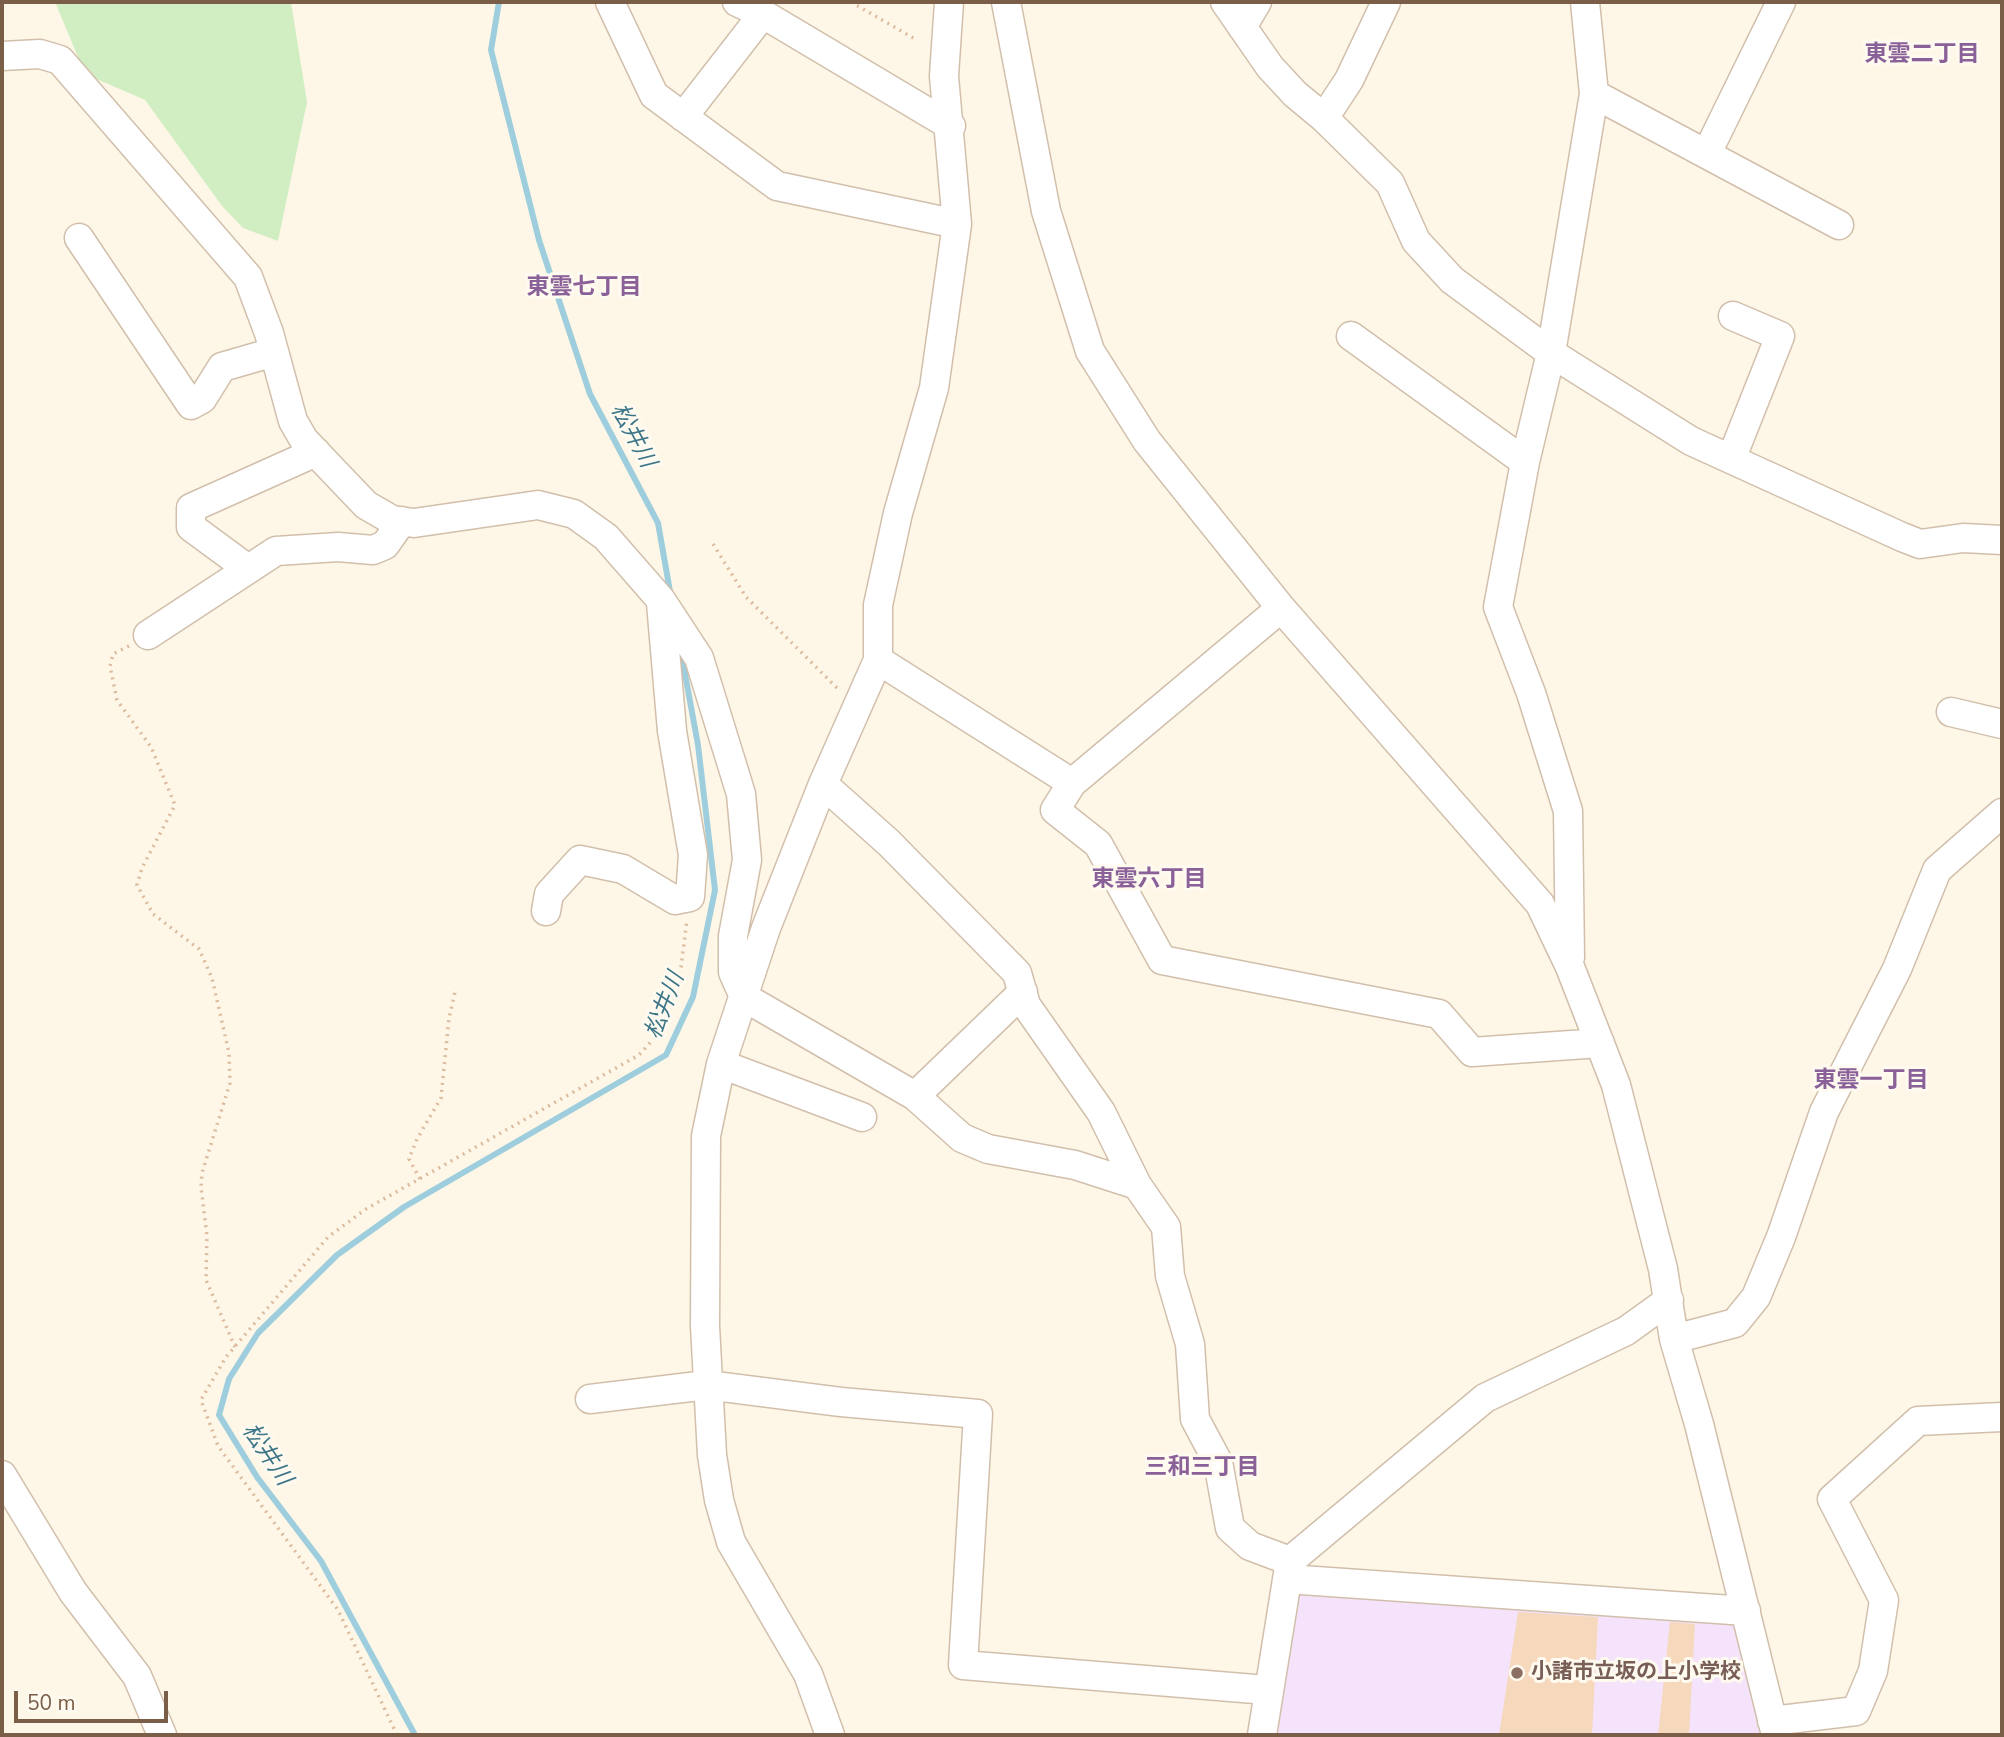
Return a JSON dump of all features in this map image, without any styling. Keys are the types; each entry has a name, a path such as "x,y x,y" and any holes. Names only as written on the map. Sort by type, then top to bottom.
{"street":[{"path":"610,2 654,95 777,186 957,224"},
{"path":"737,2 763,14 951,126"},
{"path":"830,1735 808,1674 732,1542 719,1500 712,1455 707,1385 706,1136 721,1064 766,928 822,784 878,660 877,605 898,513 934,388 957,224 951,126 944,76 949,2"},
{"path":"1006,2 1046,211 1090,351 1147,441 1281,608 1539,904 1570,967 1616,1085 1669,1300 1674,1339 1699,1424 1774,1728 1856,1711 1873,1671 1884,1600 1832,1499 1918,1421 2002,1417"},
{"path":"1224,2 1270,67 1390,183 1416,241 1452,280 1551,353 1691,441 1732,457 1920,544 1963,538 2002,540"},
{"path":"1242,26 1257,2"},
{"path":"1324,118 1349,80 1386,2"},
{"path":"1570,967 1568,811 1531,692 1498,607 1525,462 1551,353 1594,94 1585,2"},
{"path":"1707,153 1781,2"},
{"path":"683,117 763,14"},
{"path":"2,56 40,54 60,60 248,277 274,352 293,421 316,452 366,505 392,520 415,523 538,505 574,514 606,537 661,600 699,658 741,794 747,860 733,936 733,972 744,997 915,1096 962,1138 988,1149 1075,1165 1137,1185"},
{"path":"1594,94 1839,225"},
{"path":"79,238 191,405 202,399 222,367 274,352"},
{"path":"1732,457 1780,336 1733,316"},
{"path":"1351,335 1525,462"},
{"path":"248,569 191,527 191,508 316,452"},
{"path":"148,635 276,551 338,547 373,550 385,545 402,521"},
{"path":"546,911 549,894 580,860 623,869 675,900 690,897 692,855 672,731 661,600"},
{"path":"1281,608 1072,783 1055,810 1098,844 1162,960 1439,1014 1472,1052 1600,1043"},
{"path":"878,660 1072,783"},
{"path":"1951,712 2002,723"},
{"path":"822,784 889,843 1017,973 1026,1005 1101,1112 1137,1185 1166,1227 1170,1276 1190,1344 1195,1419 1218,1462 1230,1528 1250,1546 1288,1570 1746,1611"},
{"path":"1674,1339 1735,1323 1756,1297 1781,1237 1824,1112 1898,970 1937,870 2002,814"},
{"path":"915,1096 1023,992"},
{"path":"721,1064 862,1117"},
{"path":"1262,1735 1288,1570 1485,1398 1626,1331 1669,1300"},
{"path":"590,1399 707,1385 841,1402 978,1414 963,1665 1268,1690"},
{"path":"2,1475 73,1592 137,1676 162,1735"}],"path":[{"path":"851,2 915,39"},
{"path":"713,544 746,597 838,689 859,704"},
{"path":"148,635 113,654 110,666 117,700 151,747 175,805 142,868 137,885 153,914 199,949 212,978 229,1053 230,1083 202,1173 201,1188 207,1236 206,1280 235,1347"},
{"path":"397,1735 338,1610 218,1446 201,1400 235,1347 328,1237 366,1209 639,1055 657,1035 681,967 690,897"},
{"path":"420,1179 409,1158 441,1098 449,1018 456,988"}],"shaded area":[{"name":"小諸市立坂の上小学校","path":"1284,1592 1746,1611 1764,1735 1277,1735"}],"green space":[{"path":"55,2 291,2 307,102 278,241 243,228 222,206 145,100 85,74"}],"building":[{"name":"小諸市立坂の上小学校","path":"1518,1612 1598,1617 1592,1735 1499,1735"},
{"name":"小諸市立坂の上小学校","path":"1670,1622 1695,1624 1689,1735 1658,1735"}],"waterway":[{"name":"松井川","path":"499,2 491,50 539,240 590,394 658,523 671,597"},
{"name":"松井川","path":"415,1735 321,1561 257,1477 219,1415 229,1379 258,1333 337,1255 404,1207 666,1055 693,997 715,890 698,745 681,652"}],"place":[{"name":"小諸市立坂の上小学校","path":"1517,1673"}],"district":[{"name":"東雲二丁目","path":"1922,55"},
{"name":"東雲七丁目","path":"584,288"},
{"name":"東雲六丁目","path":"1149,880"},
{"name":"東雲一丁目","path":"1871,1081"},
{"name":"三和三丁目","path":"1202,1468"}]}
